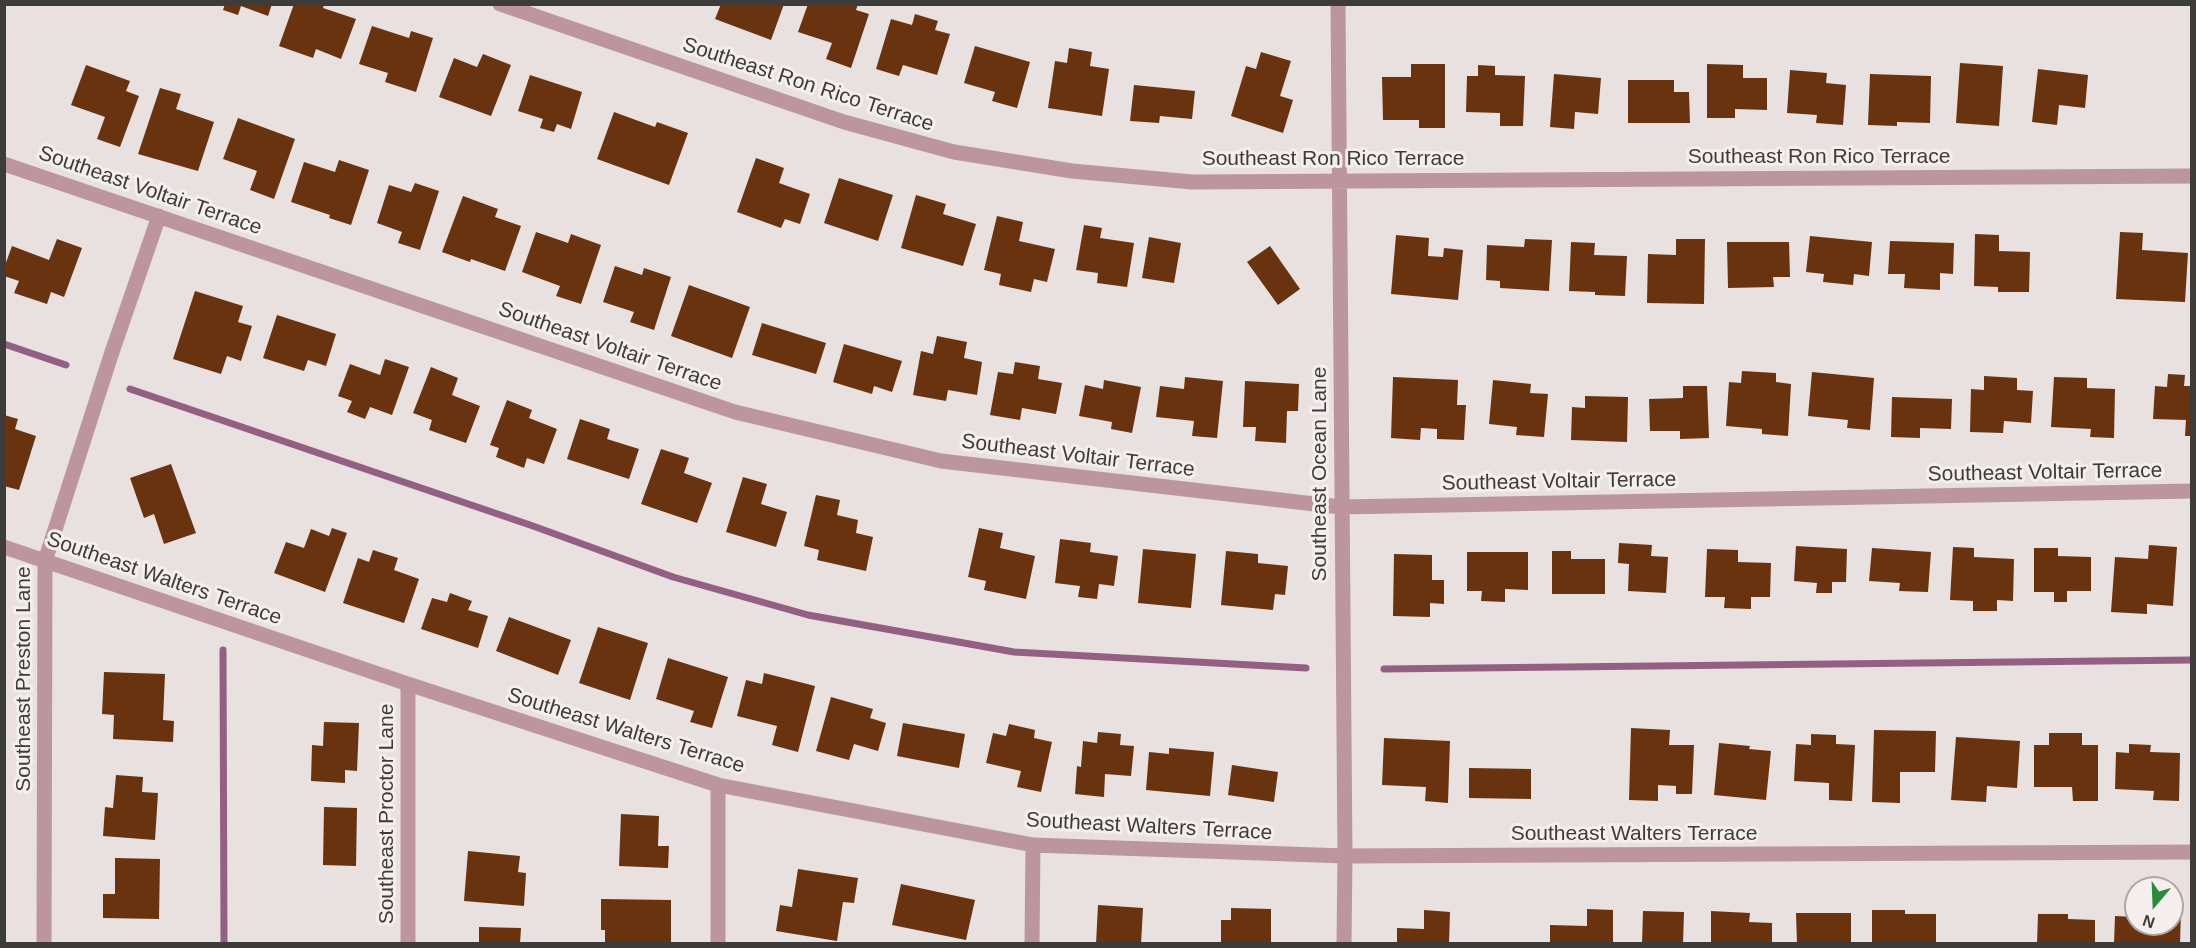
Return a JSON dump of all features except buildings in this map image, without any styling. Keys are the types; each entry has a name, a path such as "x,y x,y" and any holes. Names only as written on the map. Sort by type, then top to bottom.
{"street":[{"name":"Southeast Ron Rico Terrace","path":"500,4 844,123 954,152 1072,171 1192,182 2192,176"},
{"name":"Southeast Ocean Lane","path":"1338,4 1344,944"},
{"name":"Southeast Voltair Terrace","path":"4,164 735,412 941,461 1341,507 2192,491"},
{"name":"Southeast Preston Lane","path":"44,944 45,561 111,355 159,216"},
{"name":"Southeast Walters Terrace","path":"4,548 408,684 718,785 1033,845 1345,856 2192,852"},
{"name":"Southeast Proctor Lane","path":"408,684 408,944"},
{"path":"718,785 718,944"},
{"path":"1032,944 1033,845"}],"waterway":[{"path":"4,344 66,365"},
{"path":"130,389 533,526 673,577 808,615 1014,652 1306,668"},
{"path":"223,650 224,944"},
{"path":"1384,669 2192,660"}]}
